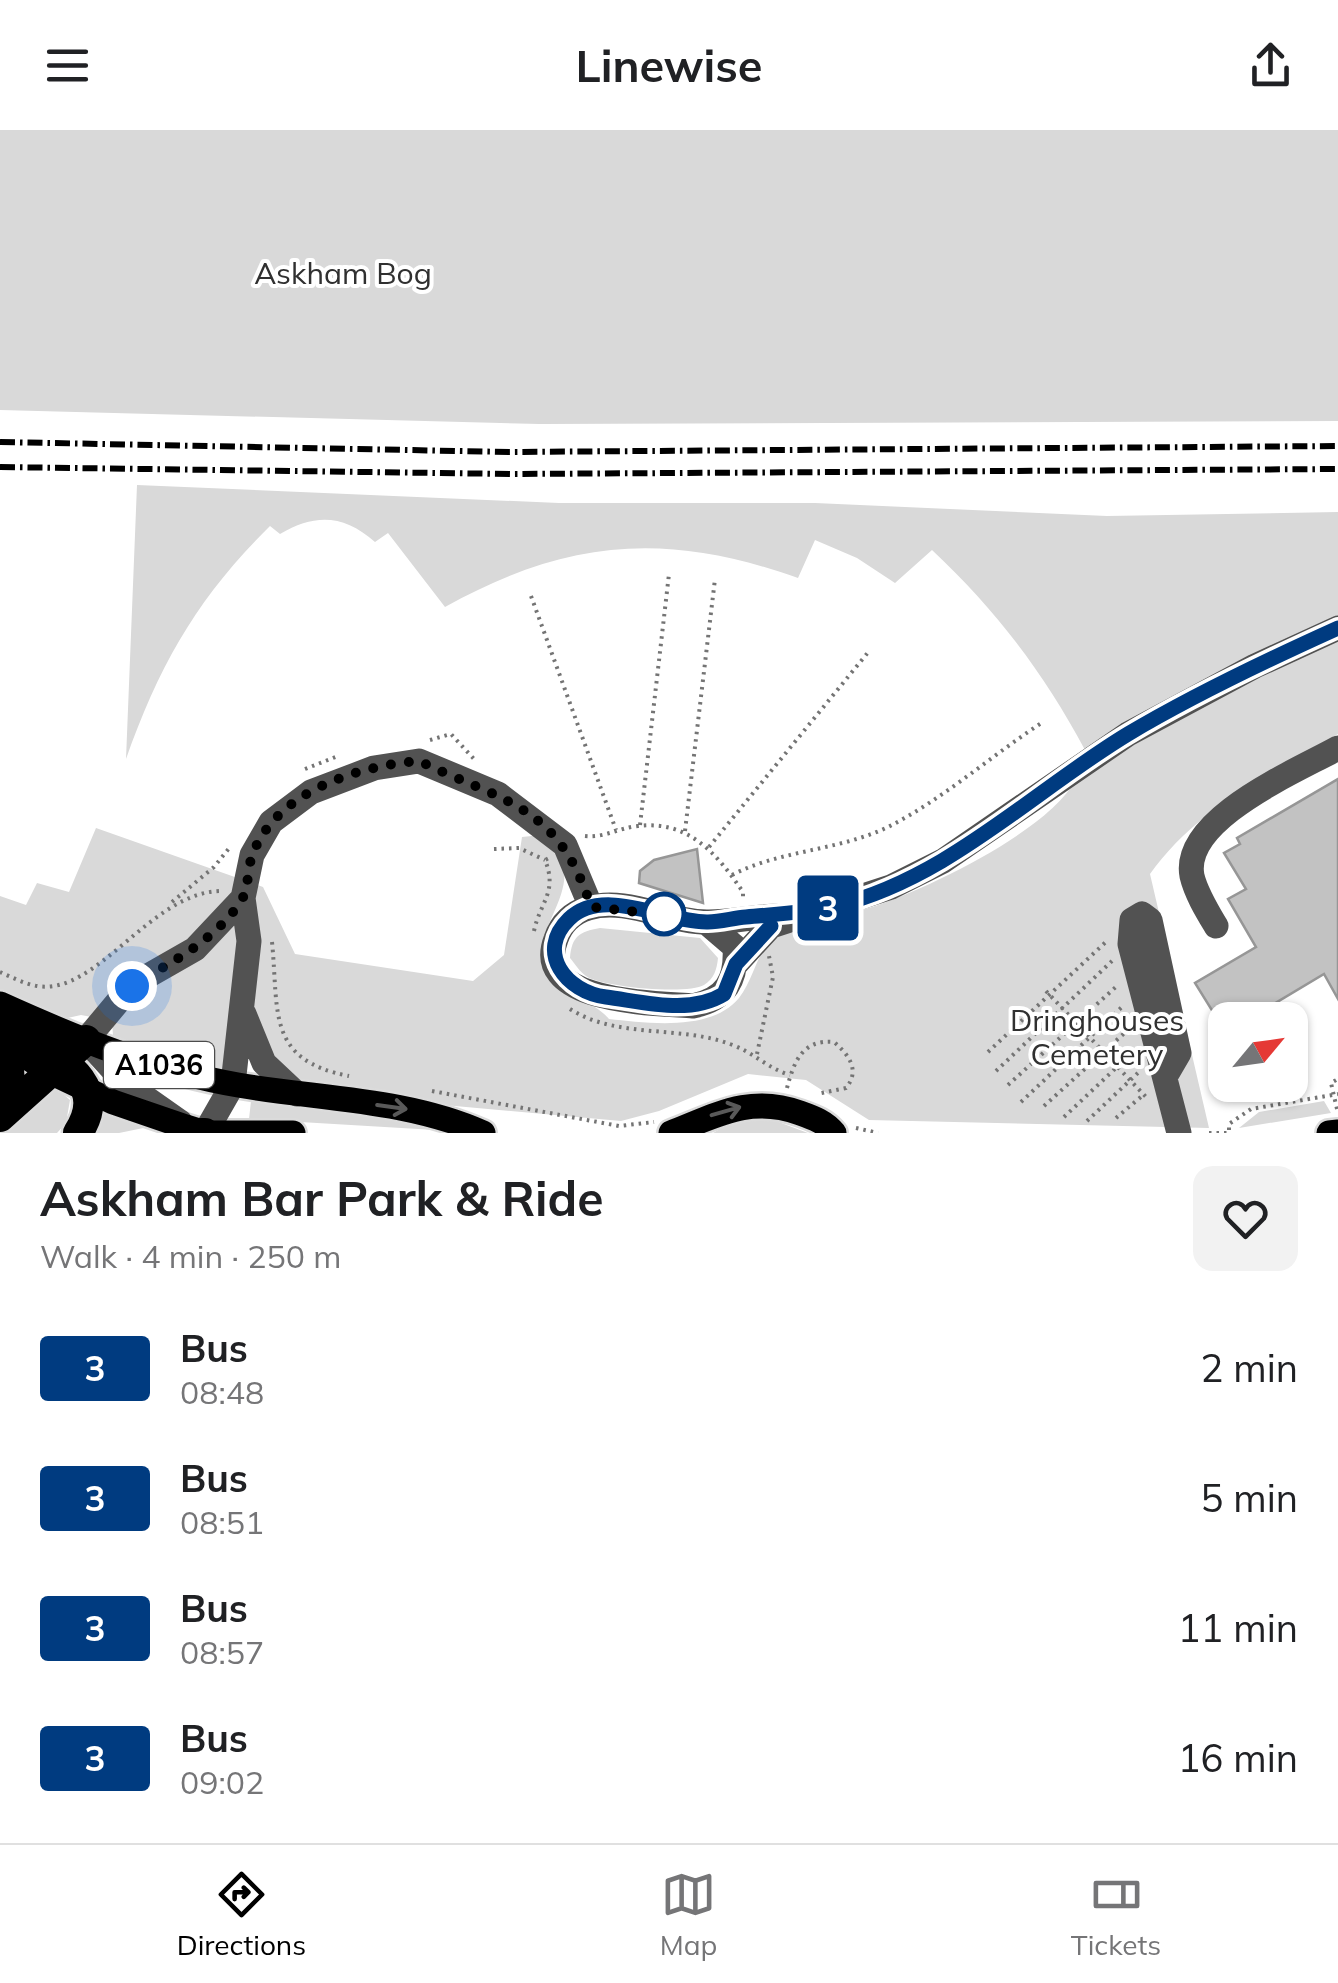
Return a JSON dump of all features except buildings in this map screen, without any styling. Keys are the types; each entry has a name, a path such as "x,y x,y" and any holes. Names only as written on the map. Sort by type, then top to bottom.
{"highway":[{"path":"0,1018 82,1088 88,1116 78,1133"},
{"path":"0,1040 10,1064 11,1080 0,1114"},
{"path":"0,1114 86,1040"}],"main road":[{"name":"A1036","path":"0,1004 86,1040 234,1084 441,1114 483,1133"},
{"path":"0,1040 57,1066"},
{"name":"A1036","path":"82,1088 198,1131 293,1133"},
{"path":"669,1125 755,1103 816,1119 834,1133"},
{"path":"1329,1133 1338,1132"}],"lane":[{"path":"790,916 771,926 736,964 724,994 693,1006 588,995 568,982 556,964 553,946 560,928 574,914 591,907 637,909 707,922 790,916 877,892 943,861 1128,734 1254,666 1338,628"},
{"path":"1216,926 1192,874 1194,850 1203,834 1230,810 1338,748"},
{"path":"244,898 195,948 132,986 86,1040 126,1084 198,1131 234,1084 249,941 244,898 252,855 282,811 339,779 419,761 498,794 550,830 565,845 591,907"},
{"path":"707,922 735,947 736,964"},
{"path":"1146,1001 1178,1131"},
{"path":"242,1009 264,1062 297,1094"}],"path":[{"path":"640,825 669,574"},
{"path":"685,831 715,579"},
{"path":"532,596 616,830"},
{"path":"710,847 870,650"},
{"path":"732,876 756,862 846,843 888,826 1043,722"},
{"path":"494,849 519,848 545,860"},
{"path":"988,1052 1117,931 1146,1001 1144,1095 1116,1118"},
{"path":"1048,992 1178,1131"},
{"path":"996,1071 1063,1009 1146,1001"},
{"path":"1008,1085 1077,1024 1146,1001"},
{"path":"1021,1102 1090,1037 1146,1001"},
{"path":"1044,1106 1104,1052 1146,1001"},
{"path":"1064,1117 1118,1067 1146,1001"},
{"path":"1087,1121 1130,1080 1146,1001"},
{"path":"770,1089 786,1089 804,1050 818,1041 834,1042 852,1062 854,1074 846,1088 818,1094"},
{"path":"316,1070 353,1076"},
{"path":"1338,1079 1331,1083 1338,1114"},
{"path":"427,1090 619,1126 669,1125"},
{"path":"1209,1133 1229,1132 1229,1124 1251,1109 1336,1094"}],"green space":[{"name":"Askham Bog","path":"0,130 1338,130 1338,421 540,424 0,410"},
{"name":"Dringhouses Cemetery","path":"137,485 559,503 815,503 1107,516 1338,512 1338,734 1212,811 1189,830 1150,874 1209,1128 869,1120 806,1080 748,1074 659,1111 621,1121 422,1103 296,1084 232,1002 223,1072 113,1036 112,1021 81,1015 63,1019 0,992 0,896 26,905 37,883 69,892 96,828 263,887 295,954 473,981 504,955 522,837 541,835 558,852 564,869 563,886 543,954 553,981 609,1019 696,1021 727,1009 739,998 762,952 784,930 895,898 984,856 1014,838 1062,799 1080,769 1085,750 1053,695 998,619 932,550 895,583 857,558 815,540 798,578 704,553 618,549 533,567 445,607 388,533 375,542 352,526 329,520 306,523 280,534 270,526 222,579 168,662 126,759"},
{"path":"600,928 700,938 718,958 716,970 710,980 695,988 625,986 594,980 570,958 578,936"},
{"path":"53,1085 70,1100 66,1123 57,1133 0,1133"},
{"path":"97,1101 158,1125 119,1133 89,1133"},
{"path":"251,1101 357,1112 452,1131 249,1119"},
{"path":"1324,1101 1331,1113 1239,1128 1259,1112"},
{"path":"768,1118 808,1133 713,1133 727,1125"}],"railway":[{"path":"0,442 509,452 1338,446"},
{"path":"0,467 511,474 1338,469"}],"bus line":[{"name":"3","path":"771,926 736,964 724,994 710,1003 693,1006 588,995 568,982 556,964 553,946 560,928 574,914 591,907 637,909 707,922 790,916 891,888 943,861 1128,734 1254,666 1338,628"}],"route":[{"path":"132,986 195,948 244,898 252,855 282,811 339,779 405,762 419,761 498,794 550,830 565,845 591,907 610,906 675,916 664,914"}]}
